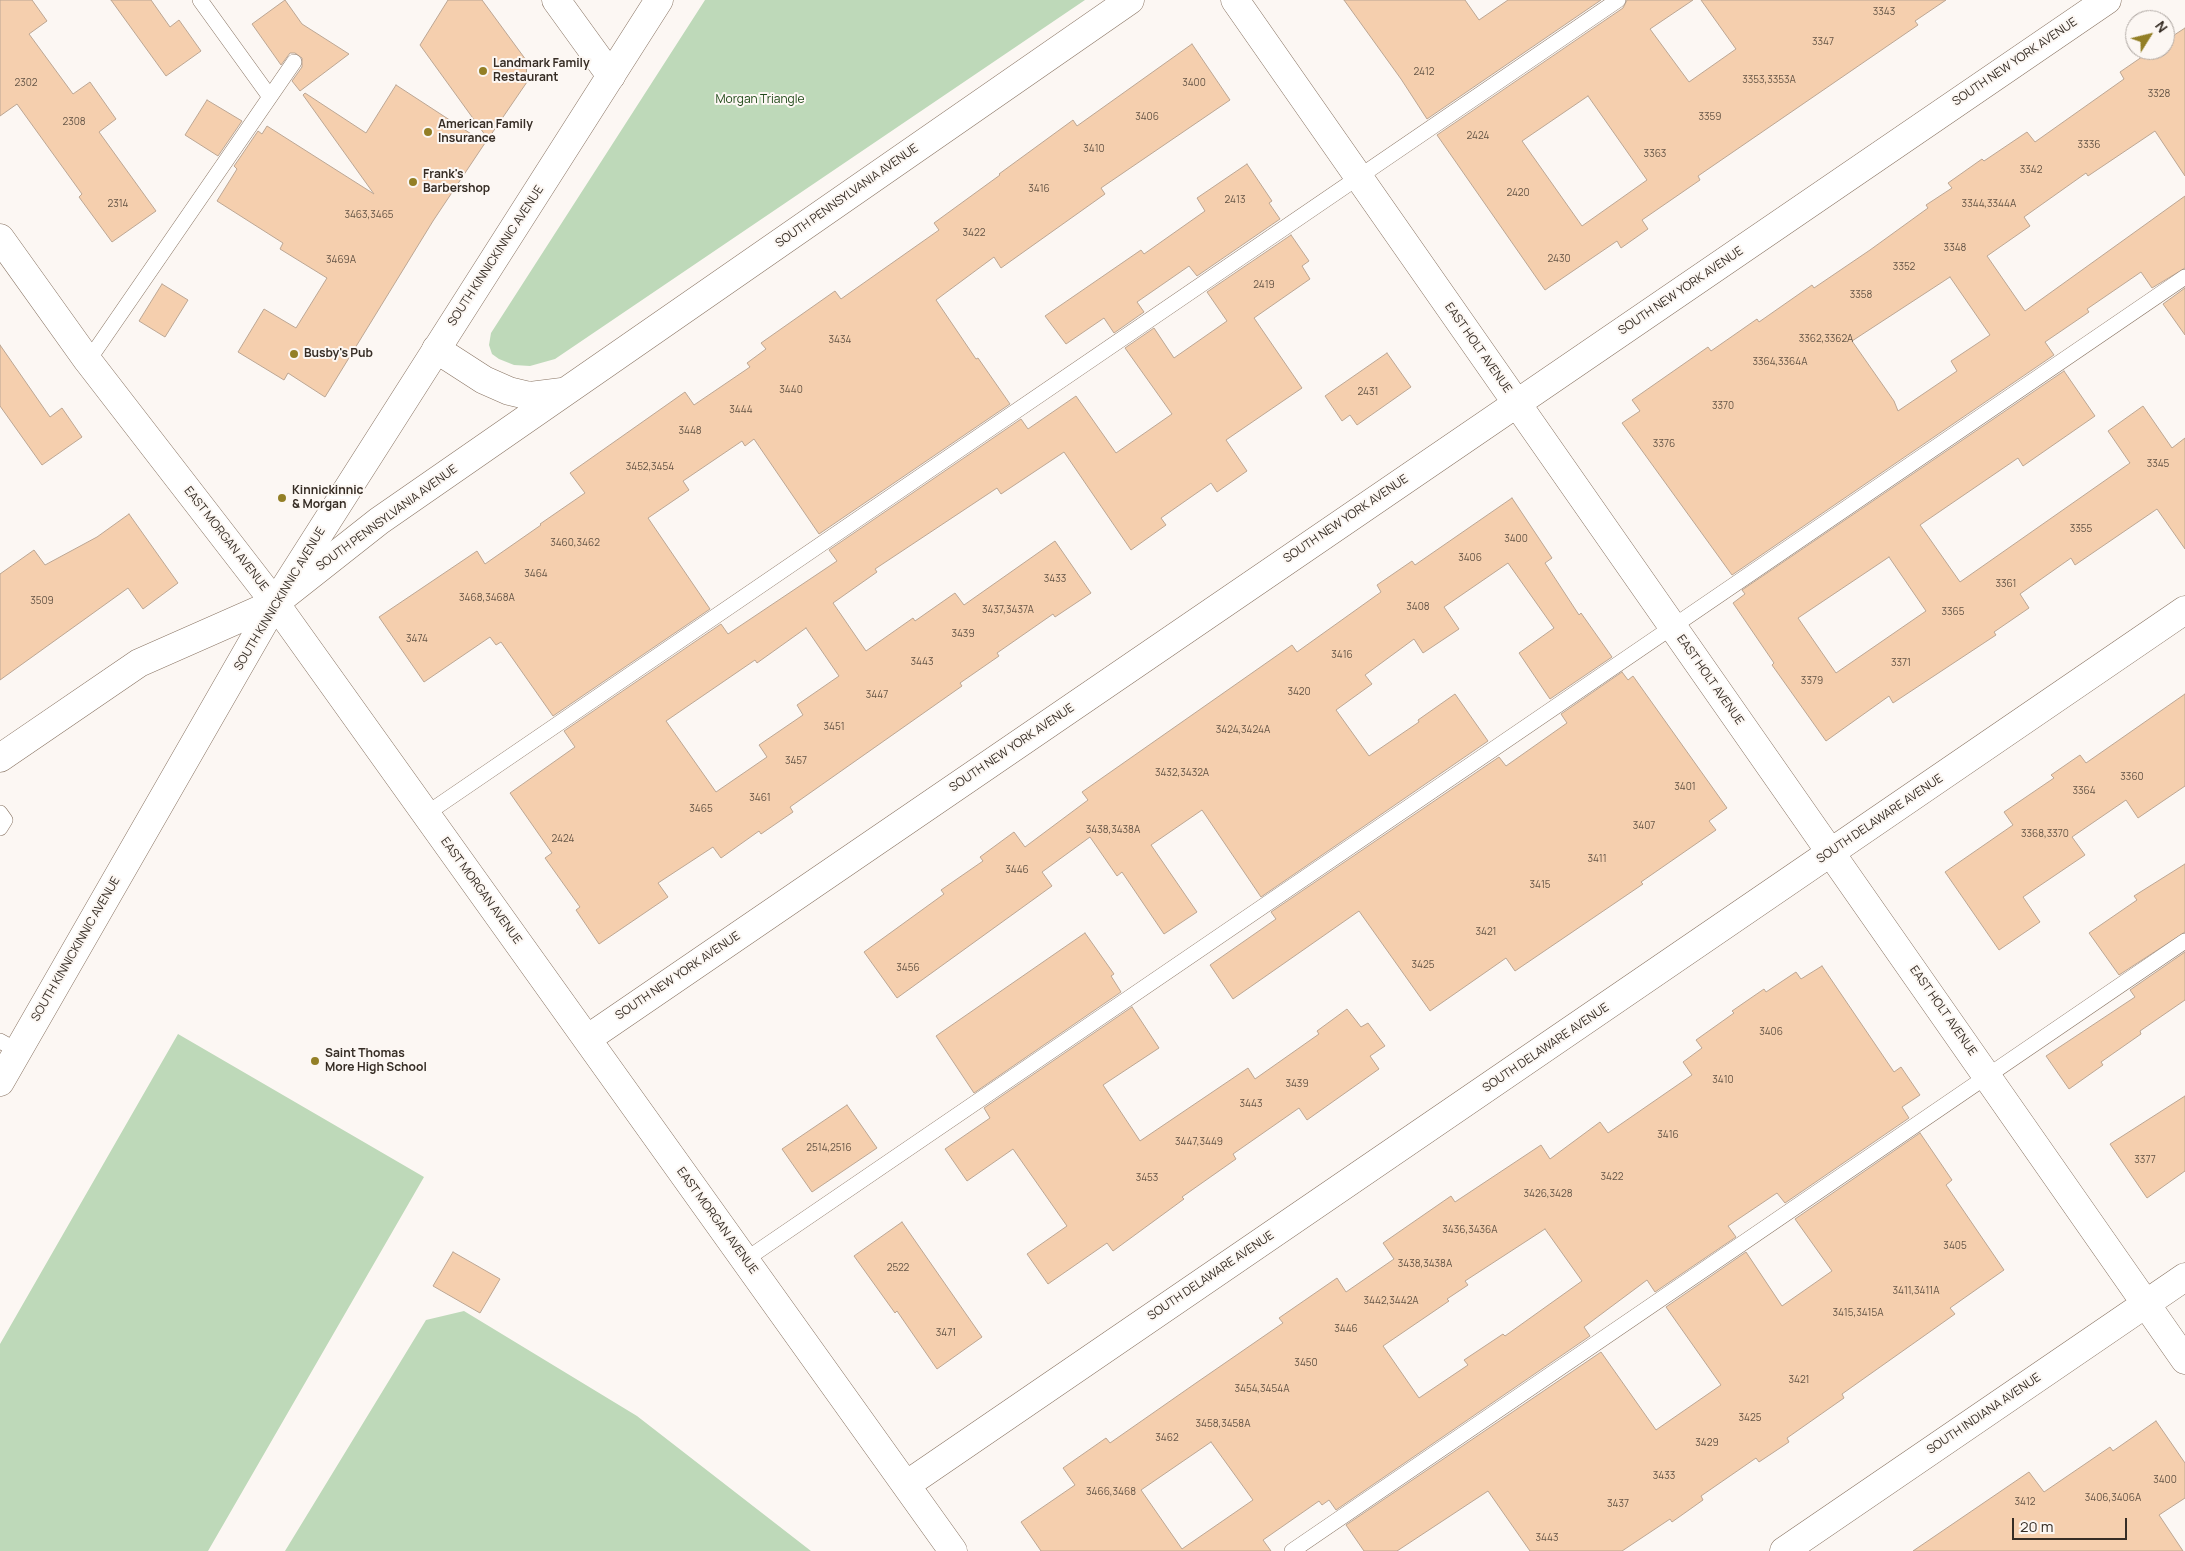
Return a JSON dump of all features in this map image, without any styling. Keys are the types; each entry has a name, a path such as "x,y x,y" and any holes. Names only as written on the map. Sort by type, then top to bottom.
{"street":[{"path":"556,0 611,76"},
{"name":"SOUTH KINNICKINNIC AVENUE","path":"0,1082 9,1046 275,603 659,0"},
{"name":"SOUTH PENNSYLVANIA AVENUE","path":"0,758 140,663 275,603 379,521 1130,0"},
{"name":"EAST HOLT AVENUE","path":"1235,0 2185,1360"},
{"name":"SOUTH NEW YORK AVENUE","path":"587,1039 2107,0"},
{"name":"EAST MORGAN AVENUE","path":"0,238 88,361 275,603 953,1551"},
{"name":"SOUTH PENNSYLVANIA AVENUE","path":"436,349 484,380 509,391 530,396 564,392"},
{"name":"SOUTH DELAWARE AVENUE","path":"906,1485 2185,610"},
{"name":"SOUTH INDIANA AVENUE","path":"1784,1551 2185,1277"}],"lane":[{"path":"200,0 270,97"},
{"path":"426,814 1618,0"},
{"path":"88,361 294,62"},
{"path":"745,1260 2185,277"},
{"path":"0,813 5,820 0,828"},
{"path":"1292,1551 2185,941"}],"green space":[{"name":"Morgan Triangle","path":"705,0 1085,0 555,359 530,366 514,365 499,359 492,354 489,345 491,333"},
{"path":"178,1034 424,1177 208,1551 0,1551 0,1344"},
{"path":"464,1311 637,1416 811,1551 285,1551 426,1320"}],"building":[{"path":"0,0 32,0 47,21 29,34 73,94 90,82 116,119 99,132 156,211 112,242 79,197 82,194 17,104 0,116"},
{"path":"111,0 151,0 170,27 179,20 201,51 166,76"},
{"path":"285,0 302,24 349,54 300,91 292,81 302,67 302,58 295,53 290,53 281,65 252,24"},
{"name":"Landmark Family Restaurant","path":"448,0 482,0 526,60 527,82 488,139 420,45"},
{"path":"1344,0 1465,0 1479,20 1508,0 1601,0 1427,119 1401,79"},
{"path":"1627,0 1693,0 1650,29 1689,82 1736,49 1701,0 1946,0 1915,21 1918,25 1698,176 1700,180 1642,220 1648,229 1621,248 1617,241 1545,290 1437,135 1623,8","holes":["1588,96 1647,180 1582,226 1522,141"]},
{"path":"2185,28 2185,176 2155,131 2088,176 2086,173 2024,217 2030,226 1987,256 2025,311 2185,196 2185,268 2152,288 2141,272 2087,309 2089,312 2045,342 2054,355 1732,575 1622,423 1640,411 1632,400 1708,347 1711,351 1757,319 1759,322 1812,285 1814,288 1870,250 1928,208 1926,205 1952,188 1948,183 1982,159 1984,161 2027,132 2035,142 2124,79 2120,72 2137,60 2175,60 2175,34","holes":["1950,277 1990,335 1951,361 1957,371 1898,411 1894,401 1852,341"]},
{"path":"1192,44 1230,100 1101,188 1105,194 1001,268 994,257 936,300 976,359 978,358 1010,404 819,534 754,439 745,446 742,441 683,481 689,490 648,518 710,609 553,716 501,642 496,645 490,637 424,682 379,617 477,551 485,564 541,525 585,493 570,473 685,392 694,405 750,367 747,363 766,349 761,343 835,291 841,299 939,230 934,223 1073,120 1077,126"},
{"path":"396,85 485,143 433,221 325,397 288,373 284,380 238,352 264,309 296,328 327,278 280,249 283,243 217,201 237,169 234,166 258,131 262,134 267,126 374,194 303,95 305,93 366,133"},
{"path":"207,100 242,121 218,156 185,135"},
{"path":"1247,164 1272,201 1269,203 1280,219 1197,276 1189,266 1137,302 1144,312 1114,333 1104,318 1066,344 1045,316 1141,250 1144,254 1205,211 1197,198"},
{"path":"1291,235 1309,261 1302,266 1310,279 1254,318 1302,388 1226,440 1247,471 1217,492 1211,483 1161,518 1166,525 1131,550 1064,452 1001,494 997,488 875,569 877,572 833,603 866,651 913,618 915,621 955,593 964,605 1055,541 1091,593 1055,617 1053,614 997,653 999,656 960,683 962,686 790,807 793,812 761,834 759,831 721,858 713,847 658,883 668,897 599,944 576,910 580,907 545,858 552,853 510,793 575,747 564,731 721,624 728,634 837,561 829,550 1021,419 1028,429 1076,396 1116,453 1172,414 1125,348 1154,328 1174,358 1227,321 1207,292","holes":["806,628 839,676 797,705 803,715 759,745 767,757 716,792 666,721 755,660 757,663"]},
{"path":"162,284 188,300 165,337 139,321"},
{"path":"2185,288 2185,335 2163,304"},
{"path":"0,345 50,417 62,408 82,437 42,465 0,406"},
{"path":"1387,353 1411,387 1357,425 1350,415 1342,421 1325,396"},
{"path":"2064,371 2095,416 2023,466 2018,458 1920,525 1960,582 2130,463 2108,431 2143,406 2172,448 2185,438 2185,549 2157,509 2075,565 2071,558 2020,594 2029,608 1994,632 1996,635 1893,703 1889,696 1826,741 1772,665 1774,663 1733,603 1745,594 1742,590","holes":["1889,557 1926,611 1836,673 1798,618"]},
{"path":"1512,498 1552,558 1545,563 1579,615 1581,613 1612,657 1550,699 1519,653 1554,628 1508,563 1444,607 1459,629 1423,653 1414,639 1365,675 1372,684 1336,710 1369,756 1419,722 1418,720 1455,694 1488,741 1261,897 1202,810 1151,845 1197,912 1164,934 1122,872 1117,876 1090,837 1042,872 1052,886 897,998 864,952 944,894 941,890 983,861 980,857 1014,832 1025,847 1088,800 1082,792 1292,645 1297,652 1381,592 1377,585 1412,561 1415,565"},
{"path":"129,514 178,583 143,609 128,588 0,680 0,574 34,550 45,565 97,537"},
{"path":"1622,672 1628,680 1633,676 1727,808 1709,821 1716,830 1641,882 1643,884 1515,971 1506,958 1430,1011 1359,911 1233,999 1210,965 1276,919 1271,912 1499,757 1506,766 1567,723 1561,714"},
{"path":"2185,694 2185,786 2138,818 2126,800 2072,837 2085,855 2023,897 2040,922 1999,950 1945,872 2013,825 2004,812 2054,778 2051,775 2080,755 2086,763"},
{"path":"2185,864 2185,932 2119,975 2089,933 2137,900 2134,896"},
{"path":"1085,933 1114,974 1111,976 1121,992 974,1093 936,1036"},
{"path":"2185,952 2185,1000 2140,1031 2141,1034 2101,1062 2103,1065 2069,1089 2046,1056 2135,997 2130,990"},
{"path":"1822,966 1894,1072 1901,1067 1920,1095 1902,1107 1909,1118 1785,1203 1777,1193 1728,1226 1736,1237 1655,1292 1647,1280 1584,1327 1590,1336 1336,1510 1329,1500 1322,1505 1319,1501 1263,1540 1271,1551 1041,1551 1021,1522 1075,1485 1063,1468 1106,1438 1110,1443 1283,1323 1279,1318 1337,1278 1346,1292 1394,1259 1383,1243 1451,1196 1455,1202 1541,1145 1550,1159 1600,1122 1608,1133 1692,1075 1683,1062 1702,1048 1696,1040 1734,1013 1732,1011 1764,989 1766,992 1796,972 1801,979","holes":["1545,1229 1582,1281 1505,1336 1503,1334 1464,1360 1468,1365 1419,1398 1383,1346 1449,1301 1447,1299 1468,1285 1465,1281","1211,1442 1253,1500 1182,1549 1141,1490"]},
{"path":"1132,1007 1159,1048 1103,1085 1140,1141 1248,1068 1255,1079 1319,1034 1317,1031 1347,1009 1361,1027 1368,1023 1385,1046 1370,1056 1379,1069 1307,1120 1299,1108 1233,1154 1236,1159 1182,1197 1184,1199 1113,1251 1107,1243 1048,1284 1027,1254 1067,1226 1013,1149 967,1181 945,1149 990,1118 984,1108"},
{"path":"2185,1096 2185,1171 2147,1198 2110,1144"},
{"path":"847,1105 877,1148 812,1192 782,1149"},
{"path":"1920,1133 1952,1180 1946,1185 2004,1270 1950,1308 1955,1314 1842,1394 1844,1398 1787,1438 1789,1442 1759,1462 1756,1458 1701,1496 1703,1500 1672,1522 1670,1519 1622,1551 1530,1551 1488,1491 1397,1551 1364,1551 1346,1525 1601,1352 1656,1430 1721,1385 1666,1307 1746,1252 1782,1306 1832,1271 1795,1219"},
{"path":"902,1222 982,1337 937,1369 897,1311 895,1313 854,1256"},
{"path":"453,1252 500,1279 480,1313 433,1286"},
{"path":"2156,1421 2185,1463 2185,1498 2159,1515 2183,1551 1913,1551 2029,1472 2044,1492 2110,1447 2113,1451"}],"place":[{"name":"Landmark Family Restaurant","path":"483,71"},
{"name":"American Family Insurance","path":"428,132"},
{"name":"Frank's Barbershop","path":"413,182"},
{"name":"Busby's Pub","path":"294,354"},
{"name":"Kinnickinnic & Morgan","path":"282,498"},
{"name":"Saint Thomas More High School","path":"315,1061"}]}
